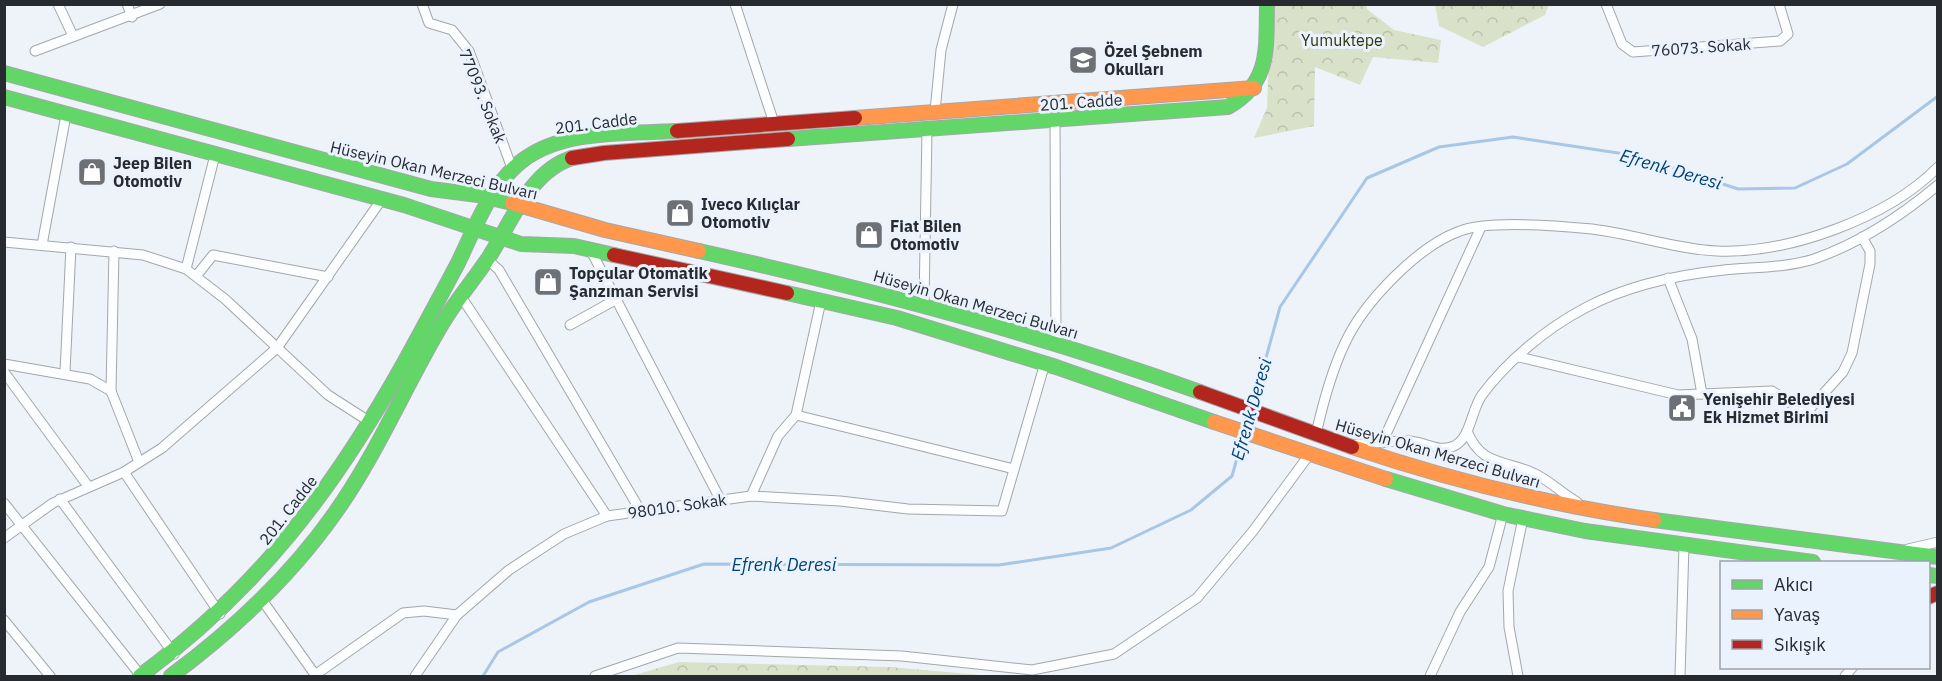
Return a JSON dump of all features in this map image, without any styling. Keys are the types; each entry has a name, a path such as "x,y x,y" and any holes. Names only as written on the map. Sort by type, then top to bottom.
{"main road":[{"path":"1254,88 1264,66 1267,4"},
{"name":"Hüseyin Okan Merzeci Bulvarı","path":"4,73 250,142 431,189 491,198 608,231 844,283 924,304 1056,342 1347,444 1476,484 1543,501 1938,557"},
{"name":"201. Cadde","path":"140,676 174,654 220,614 316,504 394,382 491,198 522,161 552,144 573,140 774,123 1254,88"},
{"name":"201. Cadde","path":"177,675 262,600 334,514 374,454 442,324 488,260 521,207 553,166 572,158 1215,109 1242,101 1254,88"},
{"path":"4,97 382,199 521,244 574,246 590,249 897,318 1166,403 1303,453 1503,514 1585,531 1805,561"}],"street":[{"path":"57,4 73,36"},
{"path":"127,4 132,17"},
{"path":"34,51 132,17 160,4"},
{"name":"77093. Sokak","path":"422,4 429,23 452,30 469,51 513,171"},
{"path":"735,4 774,123"},
{"path":"935,111 941,50 954,4"},
{"name":"76073. Sokak","path":"1606,4 1622,44 1633,52 1780,40 1788,34 1779,4"},
{"path":"42,245 66,115"},
{"path":"1055,120 1056,342"},
{"path":"924,304 927,130"},
{"path":"186,268 215,155"},
{"path":"1309,431 1345,343 1382,290 1433,246 1461,230 1481,227 1593,230 1716,251 1778,246 1811,237 1874,213 1913,190 1938,167"},
{"path":"1347,444 1411,441 1445,449 1456,445 1467,431 1480,397 1540,338 1585,308 1639,286 1668,278 1813,259 1862,237 1915,205 1938,185"},
{"path":"4,538 60,499 124,472 162,448 277,348 382,199"},
{"path":"1382,443 1481,227"},
{"path":"1519,357 1678,395 1772,391 1806,413 1843,372 1852,353 1870,264 1870,251 1862,237"},
{"path":"4,242 72,246 143,255 186,268 197,275 328,395 370,422"},
{"path":"65,372 72,246"},
{"path":"590,249 720,499"},
{"path":"114,251 111,391 140,462"},
{"path":"197,275 213,255 328,277"},
{"path":"488,260 499,270 640,510"},
{"path":"1668,278 1692,339 1702,394"},
{"path":"460,296 607,516"},
{"path":"570,325 615,300"},
{"path":"751,496 778,436 796,416 821,301"},
{"path":"796,416 1014,469 1045,363"},
{"path":"4,364 65,372 90,379 111,391"},
{"path":"4,372 88,486"},
{"path":"1467,431 1473,445 1483,455 1538,475 1562,494 1590,508"},
{"path":"595,676 678,648 902,656 1032,670 1114,654 1197,598 1253,531 1303,453"},
{"name":"98010. Sokak","path":"415,676 457,615 509,570 564,534 607,516 751,496 840,501 908,509 1002,511 1014,469"},
{"path":"124,472 220,614"},
{"path":"60,499 174,654"},
{"path":"4,503 140,676"},
{"path":"1430,676 1460,612 1489,567 1503,514"},
{"path":"1518,676 1509,627 1508,591 1523,518"},
{"path":"1894,551 1938,542"},
{"path":"1680,676 1684,545"},
{"path":"262,600 316,676 403,613 424,610 457,615"},
{"path":"4,620 50,676"},
{"path":"1680,661 1688,676"}],"green space":[{"path":"1435,4 1549,5 1545,15 1483,47 1439,26"},
{"name":"Yumuktepe","path":"1271,5 1366,5 1367,9 1394,30 1441,40 1438,63 1373,57 1360,85 1315,67 1314,126 1254,138 1267,108"},
{"path":"679,662 890,667 992,676 631,676"}],"waterway":[{"name":"Efrenk Deresi","path":"1253,405 1280,307 1367,178 1439,147 1513,137 1638,156 1738,189 1795,188 1847,164 1938,96"},
{"name":"Efrenk Deresi","path":"1246,428 1250,414"},
{"name":"Efrenk Deresi","path":"483,676 498,652 589,602 704,564 999,565 1111,548 1191,510 1232,476 1243,437"}],"traffic: fast":[{"path":"788,139 1228,107 1252,87 1259,75 1266,50 1267,4"},
{"path":"4,73 431,189 478,195 512,203"},
{"path":"4,97 404,205 521,244 574,246 614,255"},
{"path":"140,676 182,643 257,572 320,495 377,409 458,263 484,208 511,170 539,150 577,138 618,133 677,131"},
{"path":"171,676 238,621 280,581 318,536 378,444 442,324 489,257 523,200 544,174 572,158"},
{"path":"699,251 826,281 1014,331 1200,392"},
{"path":"787,293 897,318 1056,367 1214,422"},
{"path":"1386,479 1503,514 1585,531 1806,561"},
{"path":"1654,520 1938,557"},
{"path":"1930,575 1938,576"}],"traffic: slow":[{"path":"855,118 1254,88"},
{"path":"512,203 605,230 699,251"},
{"path":"1214,422 1386,479"},
{"path":"1352,447 1501,490 1577,507 1654,520"}],"traffic: jam":[{"path":"677,131 855,118"},
{"path":"572,158 604,153 788,139"},
{"path":"614,255 787,293"},
{"path":"1200,392 1352,447"},
{"path":"1930,596 1938,593"}],"place":[{"name":"Özel Şebnem Okulları","path":"1083,60"},
{"name":"Jeep Bilen Otomotiv","path":"92,172"},
{"name":"Iveco Kılıçlar Otomotiv","path":"680,213"},
{"name":"Fiat Bilen Otomotiv","path":"869,235"},
{"name":"Topçular Otomatik Şanzıman Servisi","path":"548,282"},
{"name":"Yenişehir Belediyesi Ek Hizmet Birimi","path":"1682,408"}]}
